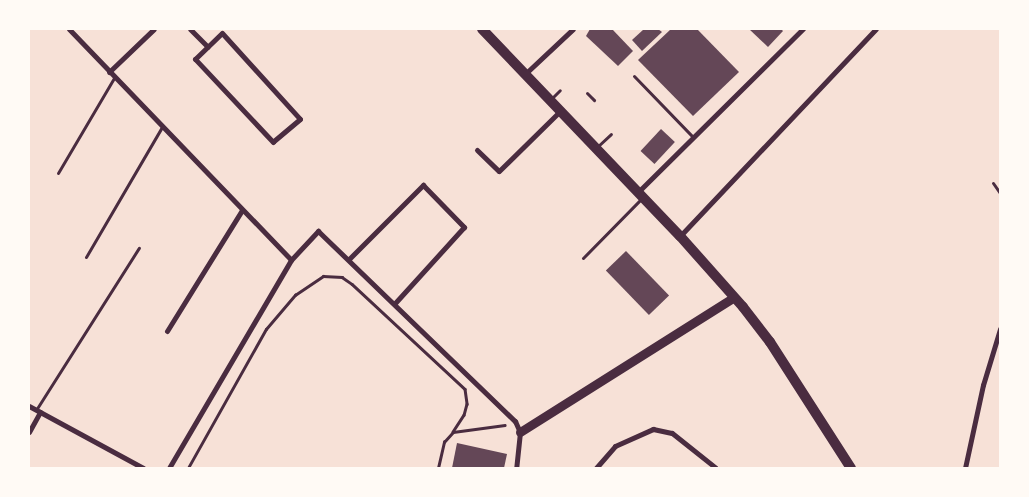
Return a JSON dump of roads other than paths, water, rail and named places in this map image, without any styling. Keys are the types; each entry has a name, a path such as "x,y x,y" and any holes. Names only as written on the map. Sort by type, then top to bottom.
{"main road":[{"path":"482,29 680,236 734,297 770,342 851,468"}],"street":[{"path":"69,29 114,78 291,260"},
{"path":"109,72 154,29"},
{"path":"190,29 208,47"},
{"path":"525,74 573,29"},
{"path":"640,195 693,137 803,29"},
{"path":"680,236 876,29"},
{"path":"222,32 300,119 273,142 195,59 208,47 222,32"},
{"path":"477,150 499,171 560,111"},
{"path":"349,259 423,186 464,227 395,304"},
{"path":"166,331 242,210"},
{"path":"169,468 291,260 318,231 515,421 520,432 516,468"},
{"path":"520,432 734,297"},
{"path":"965,468 983,386 1000,329"},
{"path":"29,406 143,468"},
{"path":"29,432 38,411"},
{"path":"596,468 614,446 653,429 672,433 716,468"}],"lane":[{"path":"634,76 693,137"},
{"path":"58,174 114,78"},
{"path":"550,100 560,90"},
{"path":"587,93 594,100"},
{"path":"86,257 162,127"},
{"path":"596,149 612,134"},
{"path":"993,183 1000,193"},
{"path":"583,258 640,195"},
{"path":"38,411 139,248"}]}
